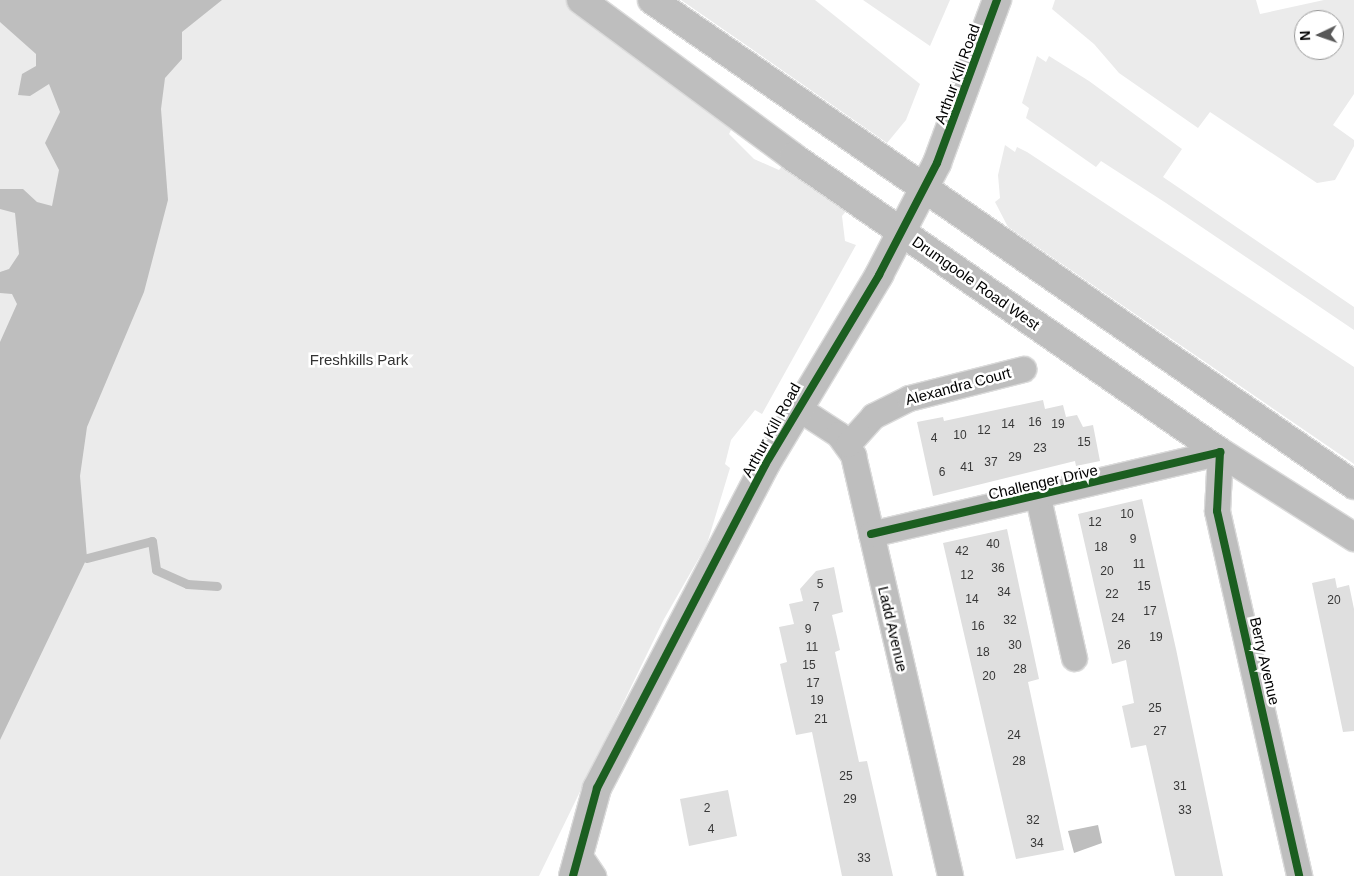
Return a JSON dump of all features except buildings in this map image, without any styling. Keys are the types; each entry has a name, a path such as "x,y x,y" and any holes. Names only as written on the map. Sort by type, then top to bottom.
{"main road":[{"name":"Drumgoole Road West","path":"581,0 785,152 1220,452 1354,537"},
{"path":"652,0 1354,485"},
{"name":"Arthur Kill Road","path":"582,870 597,788 798,408 903,232 959,112 998,0"}],"street":[{"name":"Alexandra Court","path":"848,444 873,416 908,398 1023,369"},
{"path":"798,408 848,444"},
{"name":"Ladd Avenue","path":"848,444 871,534 950,876"},
{"name":"Challenger Drive","path":"871,534 1038,498 1220,452"},
{"name":"Berry Avenue","path":"1220,452 1217,511 1299,876"},
{"name":"Challenger Drive","path":"1038,498 1074,658"}],"green space":[{"name":"Freshkills Park","path":"0,0 567,0 732,128 729,134 754,159 779,170 783,165 847,210 842,216 845,241 856,245 762,414 755,410 731,440 725,464 730,468 707,544 664,619 539,876 0,876"},
{"path":"681,0 815,0 920,84 906,120 887,143"},
{"path":"863,0 950,0 930,46"},
{"path":"1055,0 1256,0 1260,14 1324,0 1354,0 1354,94 1333,125 1354,140 1354,146 1335,180 1317,183 1210,112 1198,128 1119,73 1094,44 1052,9"},
{"path":"1037,56 1046,62 1049,56 1089,81 1182,149 1163,177 1354,307 1354,330 1166,203 1101,161 1096,167 1026,118 1029,108 1022,103"},
{"path":"1005,145 1015,152 1017,147 1027,152 1354,367 1354,464 1008,227 995,202 1000,198 998,175"}],"shaded area":[{"path":"0,0 222,0 182,32 182,59 165,78 161,109 168,200 144,292 87,427 80,476 87,558 0,740 0,342 17,304 12,294 0,293 0,272 9,269 19,254 15,213 0,209 0,189 23,189 37,202 52,206 59,170 45,143 60,112 49,84 30,96 18,95 22,74 36,66 36,54 0,22"},
{"path":"1098,825 1102,843 1074,853 1068,831"}],"waterway":[{"path":"87,558 152,541 156,570 187,584 217,586"}],"cycle path":[{"path":"573,876 597,788 765,465 879,275 937,163 997,0"},
{"path":"871,534 1220,452 1217,511 1299,876"}]}
